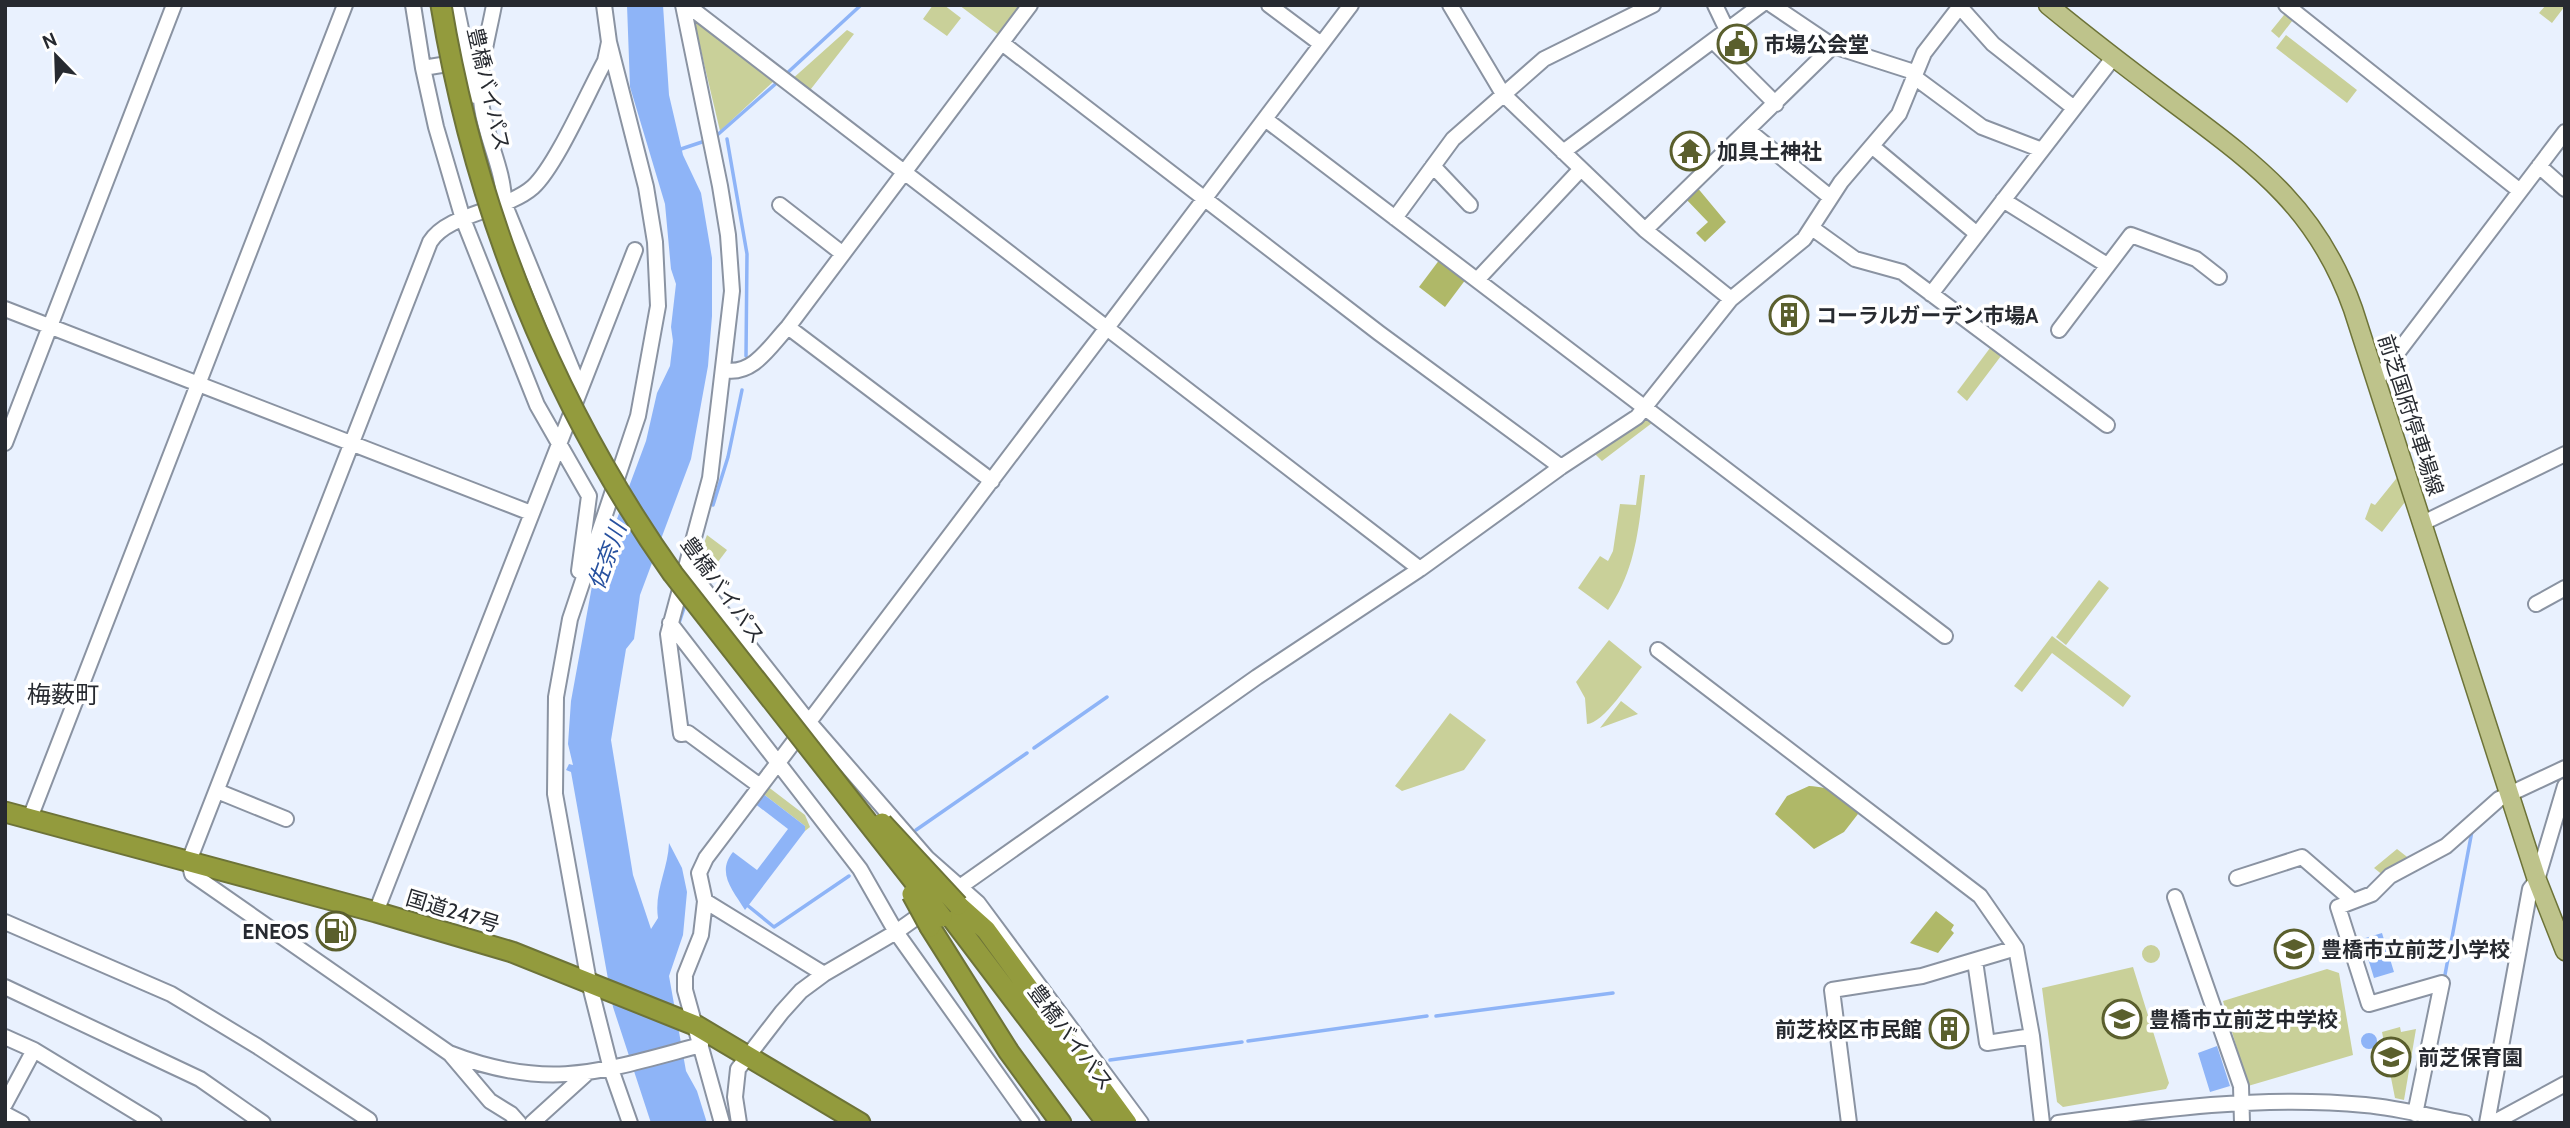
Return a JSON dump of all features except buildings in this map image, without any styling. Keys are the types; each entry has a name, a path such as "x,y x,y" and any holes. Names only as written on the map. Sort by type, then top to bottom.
{"highway":[{"name":"豊橋バイパス","path":"441,5 468,139 494,221 547,358 581,426 643,532 905,870 947,909 1098,1123"},
{"name":"豊橋バイパス","path":"448,5 474,137 520,276 553,355 600,446 649,527 719,625 820,755 947,909 1107,1123"},
{"name":"国道247号","path":"5,812 474,940 594,984 695,1035 749,1055 860,1123"},
{"path":"947,909 1009,1052 1061,1123"},
{"path":"947,909 986,930 1127,1123"}],"main road":[{"name":"前芝国府停車場線","path":"2048,5 2257,167 2303,214 2337,271 2423,523 2537,880 2565,951"}],"street":[{"path":"5,443 174,5"},
{"path":"413,5 436,127 463,219 521,369 558,444 589,496 578,566 581,579"},
{"path":"456,5 467,61 504,187 505,203 580,389"},
{"path":"485,126 480,95 494,5"},
{"path":"604,5 609,42 646,187 655,242 658,306 638,416 581,579 564,646 556,697 554,781 558,817 594,984 630,1123"},
{"path":"685,5 1420,569"},
{"path":"685,5 728,235 732,291 710,478 670,623 669,657 681,734 688,733 760,786"},
{"path":"724,370 735,372 752,365 788,327 1030,5"},
{"path":"1269,5 1321,44"},
{"path":"722,1123 695,1035 685,975 701,935 705,901 699,873 706,858 1351,5"},
{"path":"1450,5 1503,94 1645,230 1731,299"},
{"path":"1395,218 1453,139 1544,59 1653,5"},
{"path":"1715,5 1727,30"},
{"path":"1563,152 1761,5"},
{"path":"1772,5 1833,46 1914,74 1982,127 2042,150"},
{"path":"2286,5 2520,191"},
{"path":"739,1123 735,1097 738,1069 788,1004 824,974 896,932 947,909 1257,677 1420,569 1646,409 1731,299 1804,239 1830,197 1899,114 1924,53 1961,6 1993,44 2074,108"},
{"path":"30,818 198,384 339,7"},
{"path":"1713,41 1776,104"},
{"path":"609,42 605,61 547,168 534,186 505,203 463,219 437,233 430,242 189,861 192,874 449,1053 488,1068 523,1073 586,1074 614,1068 695,1035"},
{"path":"1002,43 1379,333 1561,467"},
{"path":"1645,230 1833,46"},
{"path":"1931,294 2113,58"},
{"path":"423,68 467,61"},
{"path":"1265,118 1945,636"},
{"path":"1749,131 1830,197"},
{"path":"2376,381 2565,132"},
{"path":"1873,146 1977,234"},
{"path":"1433,166 1470,205"},
{"path":"2539,166 2565,189"},
{"path":"1477,280 1580,170"},
{"path":"2003,200 2107,265"},
{"path":"780,205 844,254"},
{"path":"1812,228 1855,258 1902,272 2107,425"},
{"path":"2059,330 2131,235 2196,259 2220,276"},
{"path":"376,912 635,250"},
{"path":"5,309 531,513"},
{"path":"788,327 992,481"},
{"path":"2423,523 2565,454"},
{"path":"686,566 808,721 927,858 947,909"},
{"path":"2536,604 2565,588"},
{"path":"670,623 860,869 896,932 1032,1123"},
{"path":"1658,650 1980,896 2016,947 2032,1035 2042,1123"},
{"path":"2415,1114 2442,982 2369,1004 2338,907 2372,894 2390,876 2446,846 2499,799 2565,768"},
{"path":"2487,1123 2529,889 2537,880 2565,786"},
{"path":"217,791 286,818"},
{"path":"2237,878 2302,857 2353,901"},
{"path":"2175,897 2241,1086 2242,1123"},
{"path":"705,901 824,974"},
{"path":"947,909 978,903 1141,1123"},
{"path":"5,922 171,994 257,1046 369,1121 367,1123"},
{"path":"1849,1123 1832,990 1922,976 2016,947"},
{"path":"1975,961 1987,1043 2032,1035"},
{"path":"5,987 200,1079 263,1123"},
{"path":"5,1037 34,1050 134,1118 154,1123"},
{"path":"5,1104 34,1050"},
{"path":"449,1053 490,1101 511,1114 519,1123"},
{"path":"532,1123 586,1074"},
{"path":"2493,1123 2565,1084"},
{"path":"2058,1123 2193,1104 2241,1101 2366,1105 2465,1123"},
{"path":"5,1114 22,1123"}],"green space":[{"path":"933,5 944,5 961,18 947,36 923,19"},
{"path":"959,5 1024,5 1000,36"},
{"path":"2546,5 2565,6 2552,23 2539,13"},
{"path":"2288,10 2296,16 2279,38 2271,31"},
{"path":"693,17 774,81 720,131"},
{"path":"847,30 854,34 807,94 790,81"},
{"path":"2286,35 2357,90 2347,103 2276,48"},
{"path":"1696,186 1726,222 1705,242 1696,233 1708,222 1684,197"},
{"path":"1440,259 1466,279 1445,307 1419,287"},
{"path":"1993,344 2004,352 1967,401 1957,392"},
{"path":"1648,413 1653,417 1652,423 1602,461 1593,452"},
{"path":"2400,474 2408,498 2382,532 2365,519 2371,503 2375,505"},
{"path":"1640,475 1645,475 1631,562 1618,594 1608,610 1578,588 1600,556 1608,561 1613,551 1620,504 1636,505"},
{"path":"707,535 727,550 708,575 697,562"},
{"path":"2099,580 2109,588 2066,645 2056,637"},
{"path":"2052,636 2131,696 2123,707 2052,653 2022,692 2014,686"},
{"path":"1609,640 1642,667 1609,709 1594,722 1587,724 1585,698 1576,682"},
{"path":"1621,701 1638,714 1600,728"},
{"path":"1450,713 1486,740 1464,770 1402,791 1395,786"},
{"path":"767,786 805,815 810,827 805,831 805,826 762,793"},
{"path":"1809,786 1838,793 1850,801 1858,814 1844,832 1814,849 1775,814 1787,796"},
{"path":"2397,849 2411,860 2384,876 2374,868"},
{"path":"1936,911 1954,925 1951,930 1954,933 1938,953 1910,943"},
{"path":"2151,945 2157,948 2160,954 2157,960 2151,963 2145,960 2142,954 2145,948"},
{"path":"2133,967 2169,1083 2166,1089 2063,1107 2057,1102 2042,988"},
{"path":"2327,969 2339,973 2353,1055 2248,1086 2223,1001"},
{"path":"2400,1027 2401,1032 2416,1029 2404,1100 2395,1098 2382,1032"}],"water":[{"name":"佐奈川","path":"627,5 663,5 669,95 683,155 701,193 712,258 712,316 708,366 691,459 640,595 634,639 626,649 611,740 633,875 651,929 658,918 659,890 669,843 682,868 687,892 683,935 669,976 686,1071 697,1091 707,1123 651,1123 613,1007 571,772 566,770 569,764 573,765 568,744 571,701 592,586 646,441 657,393 670,366 673,341 671,327 676,284 671,269 665,204 630,87"},
{"path":"762,793 805,826 805,831 745,910 728,881 728,860 733,852 757,870 788,829 754,803"},
{"path":"2382,933 2394,972 2374,978 2362,939"},
{"path":"2366,1033 2372,1033 2377,1041 2375,1047 2366,1049 2361,1044 2361,1038"},
{"path":"2217,1046 2230,1086 2210,1092 2198,1053"}],"waterway":[{"path":"785,75 861,5"},
{"path":"715,137 780,80"},
{"path":"727,139 747,254 746,356"},
{"path":"678,150 708,140"},
{"path":"713,505 728,457 742,390"},
{"path":"679,623 684,608"},
{"path":"1034,748 1107,697"},
{"path":"685,712 687,725"},
{"path":"916,830 1027,753"},
{"path":"2444,980 2472,831"},
{"path":"747,905 774,927 849,876"},
{"path":"1436,1016 1613,993"},
{"path":"1248,1041 1427,1016"},
{"path":"1110,1060 1242,1042"}],"place":[{"name":"市場公会堂","path":"1737,44"},
{"name":"加具土神社","path":"1690,151"},
{"name":"コーラルガーデン市場A","path":"1789,315"},
{"name":"ENEOS","path":"336,931"},
{"name":"豊橋市立前芝小学校","path":"2294,949"},
{"name":"豊橋市立前芝中学校","path":"2122,1019"},
{"name":"前芝校区市民館","path":"1949,1029"},
{"name":"前芝保育園","path":"2391,1057"}],"district":[{"name":"梅薮町","path":"63,694"}]}
